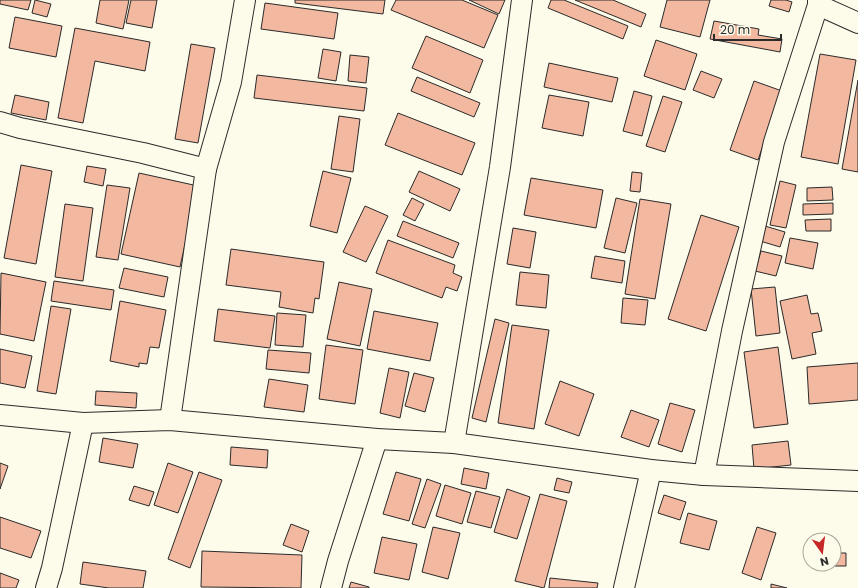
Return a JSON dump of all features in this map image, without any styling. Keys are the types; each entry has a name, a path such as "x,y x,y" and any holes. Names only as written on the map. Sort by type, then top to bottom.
{"street":[{"path":"170,420 206,169 231,82 245,0"},
{"path":"454,443 500,167 522,0"},
{"path":"704,475 732,331 774,142 818,3 858,23"},
{"path":"0,122 20,128 143,153 206,169"},
{"path":"0,415 83,423 170,420 377,439 454,443 651,470 704,475 858,481"},
{"path":"46,588 52,568 83,423"},
{"path":"331,588 338,561 377,439"},
{"path":"624,588 651,470"}],"building":[{"path":"0,0 31,0 28,10 0,4"},
{"path":"35,0 51,4 47,17 32,13"},
{"path":"100,0 129,0 123,29 96,23"},
{"path":"131,0 157,0 152,28 126,23"},
{"path":"295,0 385,0 383,14 295,3"},
{"path":"396,0 462,0 498,15 484,48 391,10"},
{"path":"469,0 505,0 499,14"},
{"path":"551,0 564,0 628,26 623,39 548,8"},
{"path":"575,0 613,0 646,14 641,27"},
{"path":"667,0 710,0 700,37 660,27"},
{"path":"771,0 786,0 792,2 789,12 769,6"},
{"path":"265,3 338,13 334,39 261,29"},
{"path":"15,17 62,26 56,57 9,48"},
{"path":"714,21 759,29 758,35 782,39 780,52 710,39"},
{"path":"75,28 150,42 145,71 95,61 83,123 58,118"},
{"path":"426,36 483,60 470,93 412,68"},
{"path":"656,40 697,54 685,90 644,76"},
{"path":"191,44 215,48 198,143 175,139"},
{"path":"323,49 341,52 336,81 318,78"},
{"path":"820,54 856,60 838,164 801,157"},
{"path":"350,55 369,57 366,83 348,81"},
{"path":"549,63 618,78 612,102 544,87"},
{"path":"701,71 722,79 714,98 693,90"},
{"path":"257,75 367,88 364,111 254,98"},
{"path":"417,77 480,103 474,117 411,91"},
{"path":"858,80 858,172 842,169"},
{"path":"754,81 782,91 758,160 730,150"},
{"path":"634,91 652,96 642,136 623,131"},
{"path":"15,95 49,102 46,120 11,113"},
{"path":"549,95 589,102 583,136 542,128"},
{"path":"663,96 682,102 665,152 646,146"},
{"path":"398,113 475,143 462,175 385,145"},
{"path":"339,116 360,119 353,172 331,169"},
{"path":"21,165 52,171 36,264 4,258"},
{"path":"87,166 106,169 103,186 84,182"},
{"path":"323,171 351,178 337,233 310,226"},
{"path":"419,171 460,189 450,211 409,192"},
{"path":"632,172 642,173 640,192 630,191"},
{"path":"139,173 198,186 180,267 121,254"},
{"path":"531,178 603,190 596,228 524,215"},
{"path":"780,181 796,185 786,228 770,225"},
{"path":"107,185 130,188 118,260 96,257"},
{"path":"832,187 833,200 807,201 807,188"},
{"path":"412,198 424,204 415,221 403,215"},
{"path":"616,198 637,203 625,253 604,248"},
{"path":"640,199 671,204 655,299 625,294"},
{"path":"833,203 833,214 803,215 803,204"},
{"path":"65,204 93,208 83,281 55,277"},
{"path":"365,206 388,216 366,262 343,252"},
{"path":"701,215 739,227 706,331 668,319"},
{"path":"831,219 831,231 806,231 805,220"},
{"path":"403,221 459,243 453,258 397,236"},
{"path":"765,226 785,232 780,247 760,241"},
{"path":"513,228 536,232 530,268 507,264"},
{"path":"790,238 818,243 813,269 785,263"},
{"path":"388,240 455,265 453,273 462,277 457,291 446,287 442,298 376,273"},
{"path":"231,249 324,262 319,299 315,298 313,313 279,307 281,292 226,285"},
{"path":"761,251 782,256 776,276 755,271"},
{"path":"595,256 625,261 622,283 591,278"},
{"path":"124,268 168,277 164,297 119,288"},
{"path":"520,272 549,275 546,308 516,305"},
{"path":"1,273 46,282 34,341 0,334"},
{"path":"54,281 114,290 111,310 51,301"},
{"path":"339,282 372,289 360,346 327,339"},
{"path":"775,287 780,333 756,336 751,289"},
{"path":"807,295 811,314 818,313 822,331 812,333 816,354 792,359 780,301"},
{"path":"623,298 648,300 645,325 621,323"},
{"path":"120,301 166,310 159,348 150,347 147,364 139,363 139,367 110,361"},
{"path":"51,306 71,309 56,394 37,391"},
{"path":"218,309 275,316 270,348 214,341"},
{"path":"374,311 438,323 430,361 367,349"},
{"path":"277,313 306,315 303,347 275,345"},
{"path":"495,319 509,323 486,422 472,418"},
{"path":"512,325 549,330 534,429 498,423"},
{"path":"326,345 363,350 355,404 319,399"},
{"path":"778,347 788,424 754,428 744,352"},
{"path":"0,349 32,356 25,388 0,383"},
{"path":"268,350 311,353 309,373 266,369"},
{"path":"858,363 858,400 809,404 807,367"},
{"path":"389,368 409,372 400,418 380,413"},
{"path":"414,373 434,378 425,412 405,406"},
{"path":"269,379 308,385 304,412 264,407"},
{"path":"560,381 594,394 579,436 545,424"},
{"path":"96,391 137,393 136,408 95,405"},
{"path":"670,403 695,410 682,452 658,444"},
{"path":"631,410 659,420 649,447 621,437"},
{"path":"103,438 138,444 133,468 99,462"},
{"path":"788,441 791,465 754,469 752,445"},
{"path":"231,447 268,450 267,468 230,465"},
{"path":"0,463 8,466 0,489"},
{"path":"168,463 193,472 178,513 154,505"},
{"path":"464,468 489,473 486,489 461,484"},
{"path":"199,472 222,480 190,568 168,559"},
{"path":"396,472 421,479 409,521 383,514"},
{"path":"557,478 572,482 569,493 554,490"},
{"path":"427,479 441,484 425,528 412,524"},
{"path":"445,485 471,493 462,524 436,516"},
{"path":"134,486 154,492 149,506 129,500"},
{"path":"507,489 530,497 517,539 494,532"},
{"path":"476,491 500,497 491,528 467,522"},
{"path":"540,494 567,501 544,588 515,581"},
{"path":"664,495 686,502 680,520 658,513"},
{"path":"688,513 717,521 709,550 680,543"},
{"path":"0,517 41,531 31,558 0,548"},
{"path":"291,524 309,531 302,552 283,545"},
{"path":"433,527 460,533 448,579 422,572"},
{"path":"757,527 776,533 761,580 742,573"},
{"path":"382,537 417,544 409,580 374,573"},
{"path":"202,551 302,555 301,588 201,587"},
{"path":"842,553 846,553 846,566 842,566"},
{"path":"83,562 146,571 143,588 109,588 80,584"},
{"path":"0,573 19,580 16,588 0,588"},
{"path":"550,578 598,583 597,588 549,588"},
{"path":"351,582 369,587 369,588 349,588"},
{"path":"771,584 787,588 771,588"}]}
